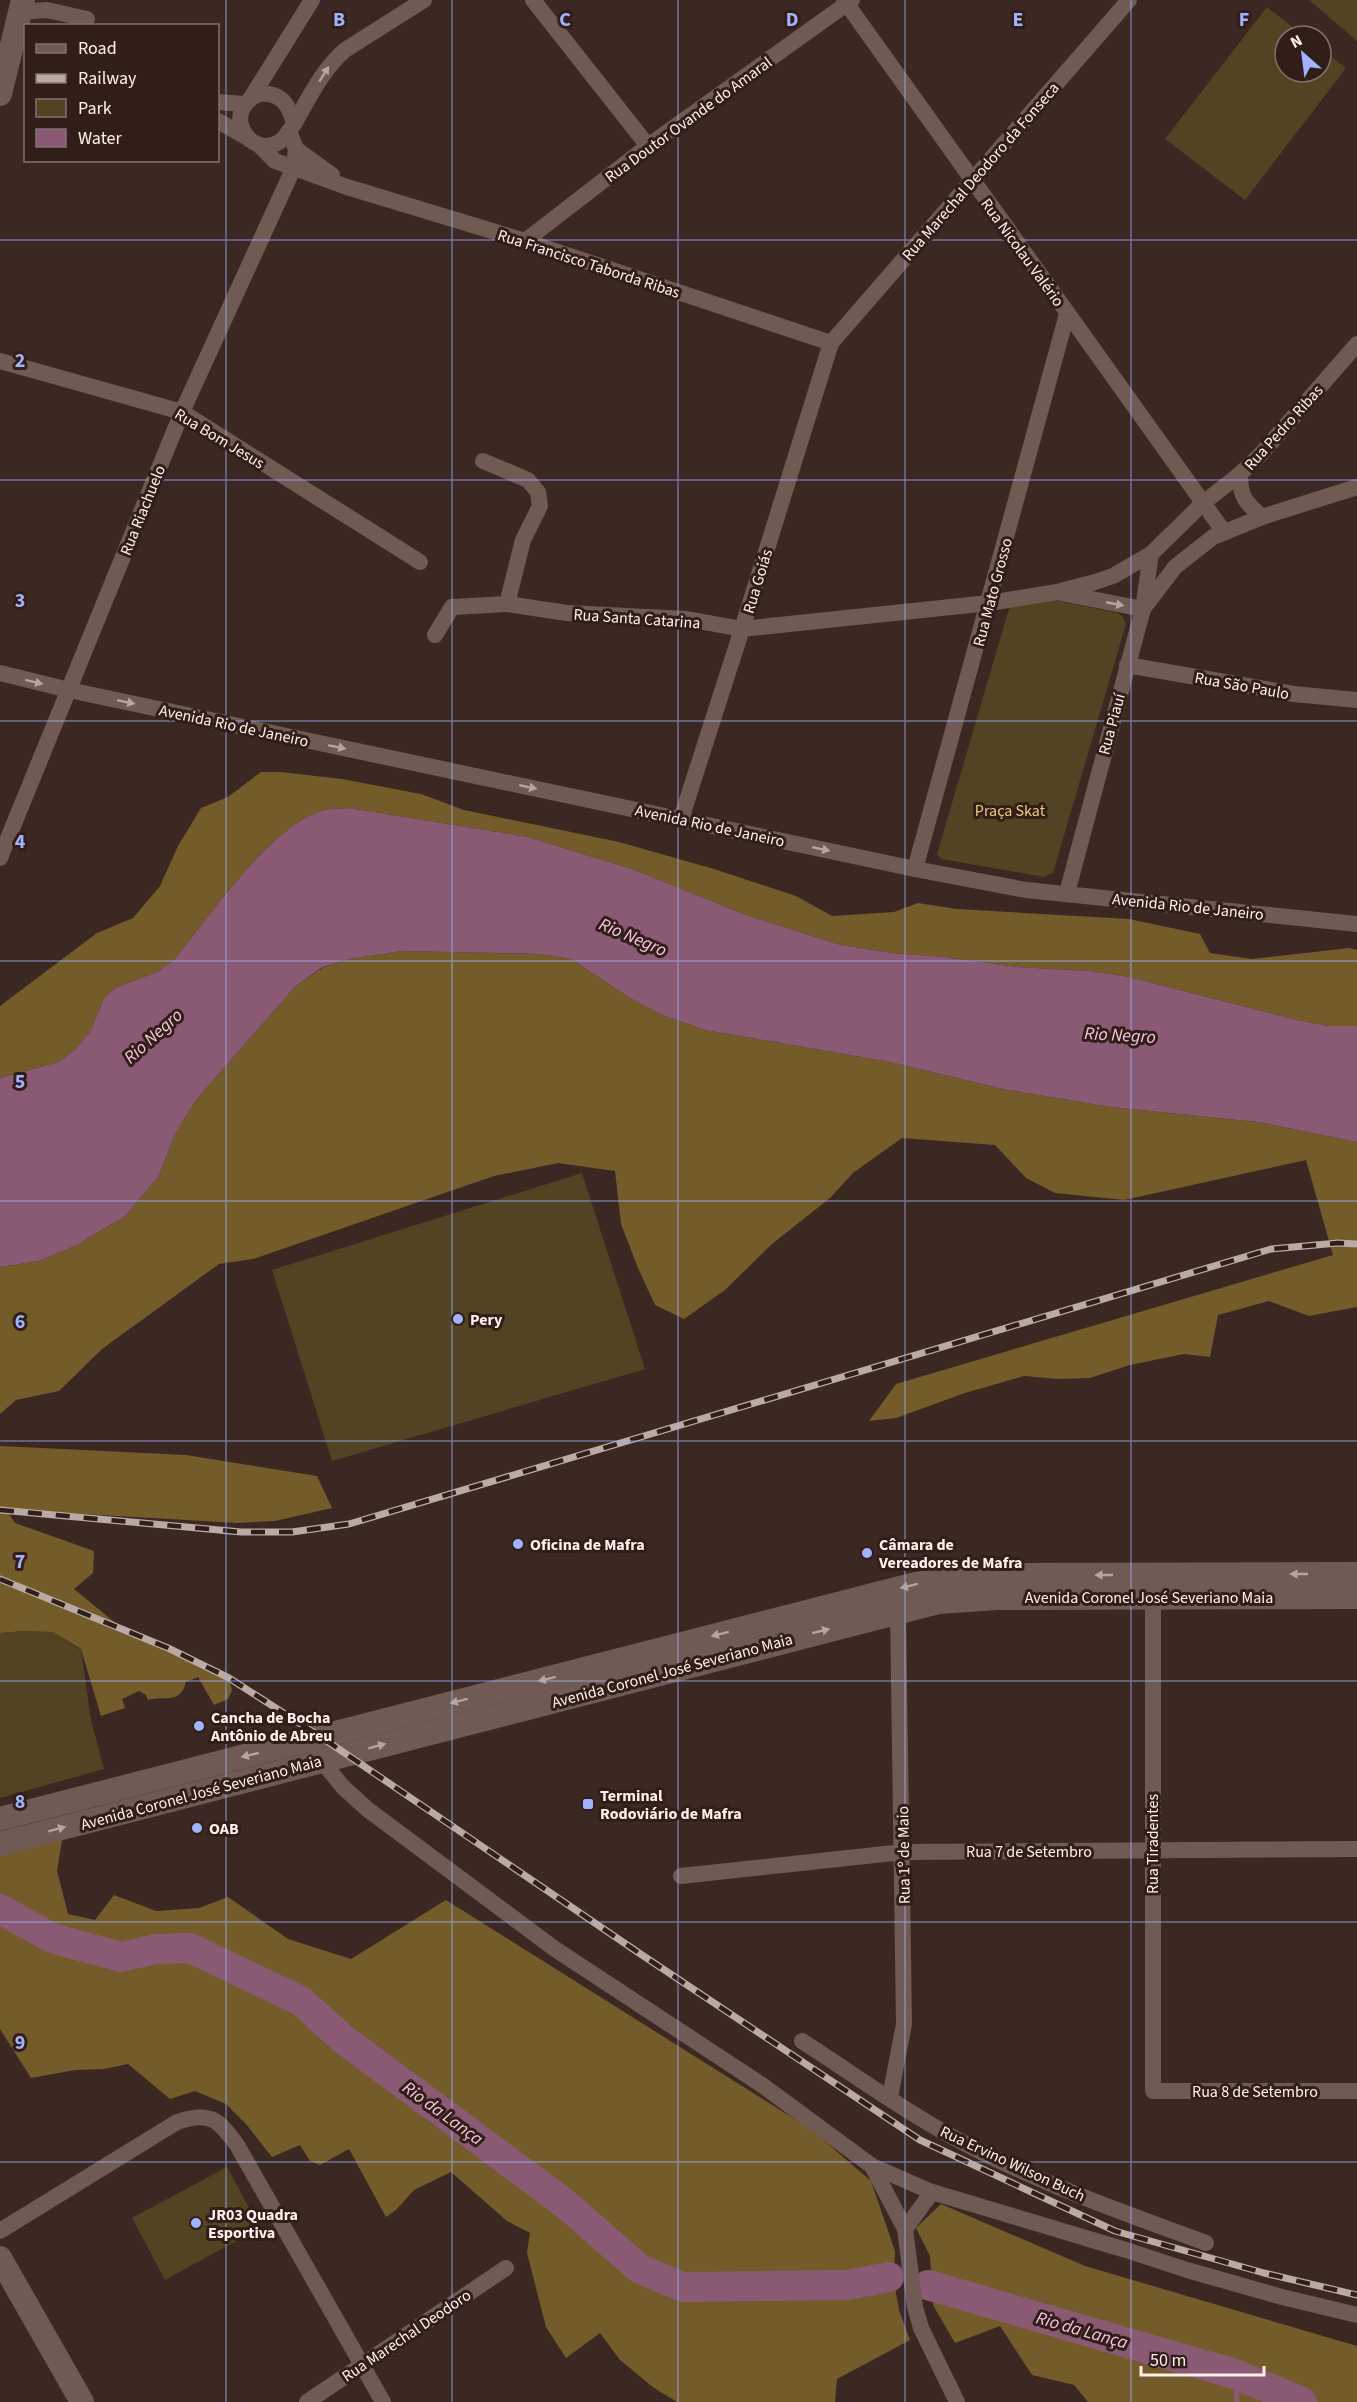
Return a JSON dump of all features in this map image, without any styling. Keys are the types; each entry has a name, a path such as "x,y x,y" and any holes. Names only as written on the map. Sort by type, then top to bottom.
{"main road":[{"path":"0,93 21,6"},
{"name":"Avenida Coronel José Severiano Maia","path":"0,1819 915,1584 990,1575 1357,1574"},
{"name":"Avenida Coronel José Severiano Maia","path":"0,1844 939,1602 969,1599 1357,1597"},
{"path":"0,2258 82,2402"}],"street":[{"path":"61,0 90,22"},
{"path":"256,143 241,130 240,112 312,0"},
{"path":"219,122 256,143 270,146 278,143 292,128 328,67 336,58 424,0"},
{"path":"533,0 648,146"},
{"name":"Rua Marechal Deodoro da Fonseca","path":"831,343 1130,0"},
{"name":"Rua Doutor Ovande do Amaral","path":"525,241 648,146 848,1"},
{"name":"Rua Nicolau Valério","path":"848,1 971,180 1203,503"},
{"path":"21,6 47,10 90,22"},
{"path":"219,102 248,101 267,94 283,99 288,106 296,149"},
{"name":"Rua Francisco Taborda Ribas","path":"256,143 275,161 347,187 525,241 831,343"},
{"name":"Rua Francisco Taborda Ribas","path":"296,149 347,187"},
{"name":"Rua Riachuelo","path":"0,858 4,839 69,690 182,412 294,167 296,149"},
{"name":"Rua Mato Grosso","path":"915,869 1067,314"},
{"name":"Rua Goiás","path":"681,819 831,343"},
{"name":"Rua Pedro Ribas","path":"1203,503 1262,454 1357,344"},
{"name":"Rua Bom Jesus","path":"0,361 182,412 420,562"},
{"path":"483,460 528,480 538,492 540,506 523,540 507,604"},
{"path":"1240,474 1240,490 1243,498 1262,517"},
{"path":"1143,609 1175,567 1213,537 1262,517 1357,487"},
{"path":"1203,503 1224,532"},
{"name":"Rua Santa Catarina","path":"435,635 452,607 507,604 567,613 687,619 742,629 989,603 1057,592 1113,576 1151,554 1203,503"},
{"name":"Rua Piauí","path":"1066,893 1143,609 1151,554"},
{"name":"Rua Santa Catarina","path":"1057,592 1143,609"},
{"name":"Rua São Paulo","path":"1127,665 1294,694 1357,700"},
{"name":"Avenida Rio de Janeiro","path":"0,673 69,690 915,869 1026,890 1357,924"},
{"name":"Rua Tiradentes","path":"1153,1597 1153,2091"},
{"name":"Rua 1º de Maio","path":"890,2097 904,2024 898,1611"},
{"path":"307,1740 320,1761 367,1809 595,1977 699,2042 872,2166 932,2192 1187,2270 1357,2315"},
{"name":"Rua 7 de Setembro","path":"681,1876 903,1852 1357,1849"},
{"name":"Rua Ervino Wilson Buch","path":"802,2041 947,2134 1001,2161 1123,2213 1206,2243"},
{"name":"Rua 8 de Setembro","path":"1153,2091 1357,2091"},
{"path":"0,2230 177,2122 194,2116 207,2116 223,2127 237,2145 383,2402"},
{"path":"872,2166 905,2229 912,2290 921,2328 957,2402"},
{"path":"905,2229 932,2192"},
{"name":"Rua Marechal Deodoro","path":"307,2402 506,2268"}],"green space":[{"path":"1309,0 1357,0 1357,41"},
{"path":"1267,7 1289,24 1273,24 1273,84 1333,84 1333,58 1346,68 1245,200 1165,139"},
{"name":"Praça Skat","path":"1018,593 1118,613 1126,624 1053,873 1044,877 941,859 937,854 1013,595"},
{"name":"Pery","path":"582,1173 645,1369 332,1461 272,1270"},
{"path":"53,1632 81,1650 91,1720 104,1769 0,1798 0,1633"},
{"name":"JR03 Quadra Esportiva","path":"227,2167 260,2228 165,2280 132,2218"}],"shaded area":[{"path":"261,772 342,779 421,794 464,810 619,842 714,869 796,896 832,916 894,912 918,903 957,909 1129,919 1200,934 1210,953 1252,959 1349,948 1357,950 1357,1026 1329,1026 1297,1020 1129,977 1090,971 1017,967 841,945 746,915 635,870 528,837 349,808 321,811 301,820 281,835 242,875 175,959 157,972 115,988 104,998 91,1030 76,1049 58,1062 0,1078 0,1006 97,933 133,918 160,886 178,846 201,808 228,797"},
{"path":"401,951 541,954 571,959 630,998 660,1014 705,1030 890,1062 1003,1089 1111,1107 1258,1122 1357,1142 1357,1307 1309,1316 1269,1301 1218,1315 1210,1357 1184,1354 1130,1365 1090,1378 1059,1379 1024,1376 965,1393 896,1418 869,1421 896,1384 1333,1255 1306,1160 1124,1200 1055,1193 1026,1178 995,1145 902,1138 853,1173 830,1198 772,1244 725,1290 684,1319 655,1305 621,1224 615,1171 558,1163 494,1176 253,1259 219,1264 102,1349 59,1391 16,1400 0,1414 0,1267 39,1261 77,1245 125,1216 159,1176 175,1134 196,1100 295,987 322,968 345,960"},
{"path":"0,1446 186,1455 317,1476 332,1508 275,1521 237,1523 5,1508 15,1523 94,1551 93,1573 74,1589 124,1630 229,1678 232,1690 228,1699 214,1705 198,1677 186,1682 180,1694 176,1696 148,1700 146,1695 139,1691 122,1699 125,1708 101,1716 81,1649 53,1632 0,1633"},
{"path":"63,1834 57,1871 68,1914 95,1920 114,1895 156,1911 199,1908 228,1897 288,1939 351,1959 446,1900 812,2130 871,2181 895,2251 894,2282 899,2310 910,2340 837,2379 835,2402 677,2402 654,2388 620,2360 600,2333 566,2358 546,2327 527,2253 530,2233 507,2221 451,2172 414,2190 396,2210 386,2217 349,2149 320,2165 310,2161 300,2145 272,2157 246,2124 226,2104 195,2091 170,2099 128,2064 31,2078 0,2029 0,1850"},
{"path":"941,2204 1085,2266 1357,2346 1357,2402 1088,2402 1074,2385 1032,2375 1000,2326 955,2343 933,2305 930,2256 916,2228"}],"water":[{"name":"Rio Negro","path":"349,808 528,837 635,870 746,915 841,945 1017,967 1090,971 1129,977 1297,1020 1329,1026 1357,1026 1357,1142 1258,1122 1111,1107 1003,1089 890,1062 705,1030 660,1014 630,998 571,959 541,954 401,951 345,960 321,968 295,987 196,1100 175,1134 159,1176 125,1216 77,1245 39,1261 0,1267 0,1078 58,1062 76,1049 91,1030 104,998 115,988 157,972 175,959 242,875 281,835 301,820 321,811"}],"waterway":[{"name":"Rio da Lança","path":"0,1909 52,1938 121,1957 156,1949 190,1948 301,2001 343,2039 563,2202 640,2269 683,2287 847,2285 889,2277"},
{"name":"Rio da Lança","path":"928,2285 1235,2374 1302,2402"},
{"path":"1235,2374 1237,2402"}],"railway":[{"path":"0,1510 241,1532 292,1532 349,1524 1271,1249 1338,1243 1357,1244"},
{"path":"0,1579 168,1648 229,1678 321,1737 920,2140 1115,2231 1264,2273 1357,2295"}],"place":[{"name":"Pery","path":"458,1319"},
{"name":"Oficina de Mafra","path":"518,1544"},
{"name":"Câmara de Vereadores de Mafra","path":"867,1553"},
{"name":"Cancha de Bocha Antônio de Abreu","path":"199,1726"},
{"name":"Terminal Rodoviário de Mafra","path":"588,1804"},
{"name":"OAB","path":"197,1828"},
{"name":"JR03 Quadra Esportiva","path":"196,2223"}]}
